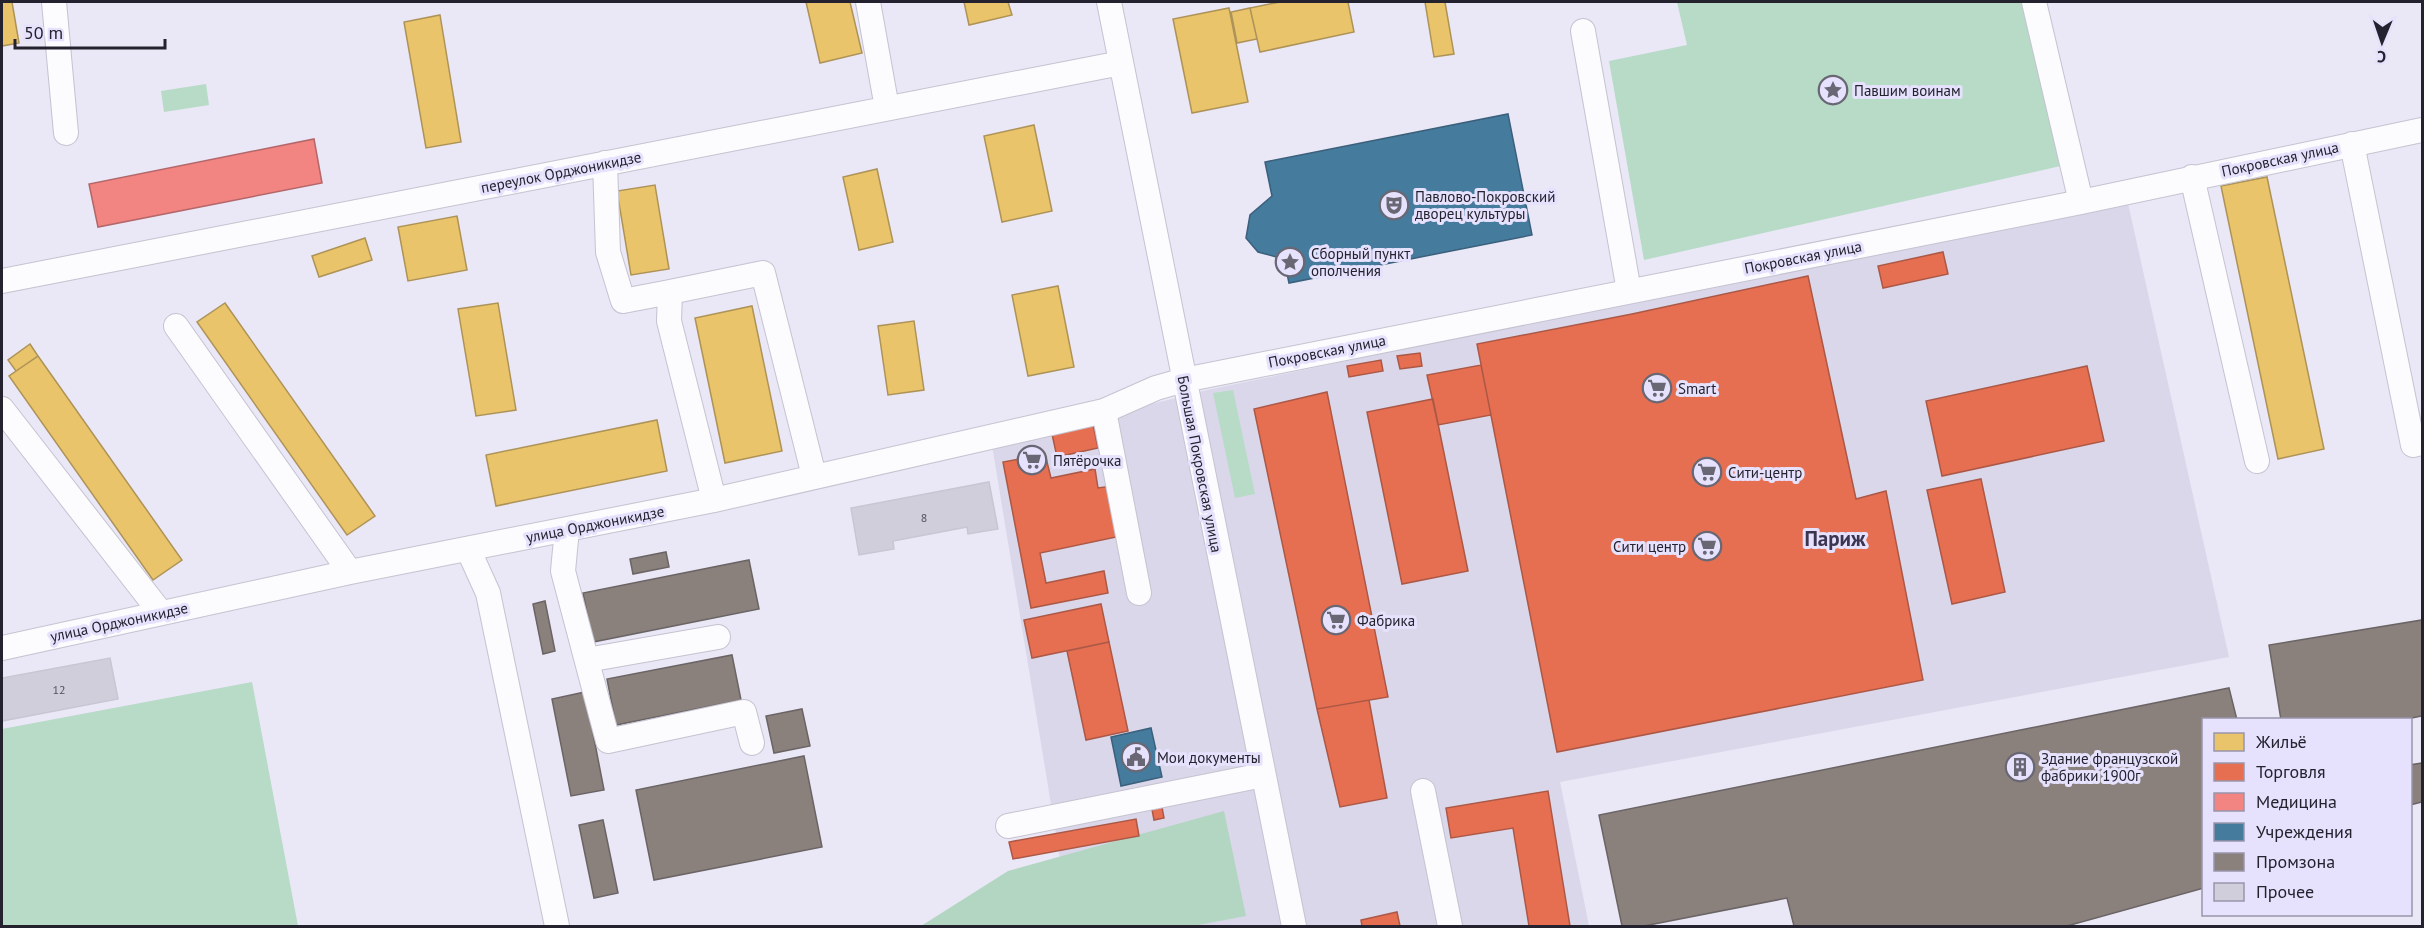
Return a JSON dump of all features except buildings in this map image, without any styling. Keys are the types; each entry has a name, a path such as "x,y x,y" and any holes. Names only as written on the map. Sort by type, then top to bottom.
{"street":[{"path":"54,2 66,133"},
{"path":"868,2 887,108"},
{"name":"Большая Покровская улица","path":"1109,2 1293,927"},
{"path":"2034,2 2081,202"},
{"path":"1582,31 1629,291"},
{"name":"переулок Орджоникидзе","path":"2,281 1121,63"},
{"name":"Покровская улица","path":"1184,380 2081,202 2422,130"},
{"path":"2352,144 2413,445 2422,443"},
{"path":"605,164 608,252 623,301 763,273 814,476"},
{"path":"2192,177 2256,461"},
{"path":"670,292 669,321 714,500"},
{"path":"176,326 350,572"},
{"name":"улица Орджоникидзе","path":"2,648 350,572 714,500 1104,411 1156,388 1184,380"},
{"path":"2,409 161,613"},
{"path":"1104,411 1139,593"},
{"path":"567,529 564,572 608,741 744,712 752,743"},
{"path":"468,549 488,593 557,927"},
{"path":"586,660 718,637"},
{"path":"1008,826 1265,784"},
{"path":"1423,791 1450,927"}],"shaded area":[{"path":"2127,199 2229,657 1560,782 1589,926 1071,926 992,445 1207,390"}],"green space":[{"path":"1677,2 2028,2 2065,165 1644,260 1609,61 1687,45"},
{"path":"206,84 209,105 164,112 161,91"},
{"path":"1233,390 1255,494 1235,498 1213,393"},
{"path":"252,682 298,926 2,926 2,729"},
{"path":"1224,811 1246,916 1193,926 921,926 1008,871"}],"place":[{"name":"Павшим воинам","path":"1833,90"},
{"name":"Павлово-Покровский дворец культуры","path":"1394,205"},
{"name":"Сборный пункт ополчения","path":"1290,262"},
{"name":"Smart","path":"1657,388"},
{"name":"Пятёрочка","path":"1032,460"},
{"name":"Сити-центр","path":"1707,472"},
{"name":"Сити центр","path":"1707,546"},
{"name":"Фабрика","path":"1336,620"},
{"name":"Мои документы","path":"1136,757"},
{"name":"Здание французской фабрики 1900г","path":"2020,767"}],"district":[{"name":"Париж","path":"1835,538"}]}
